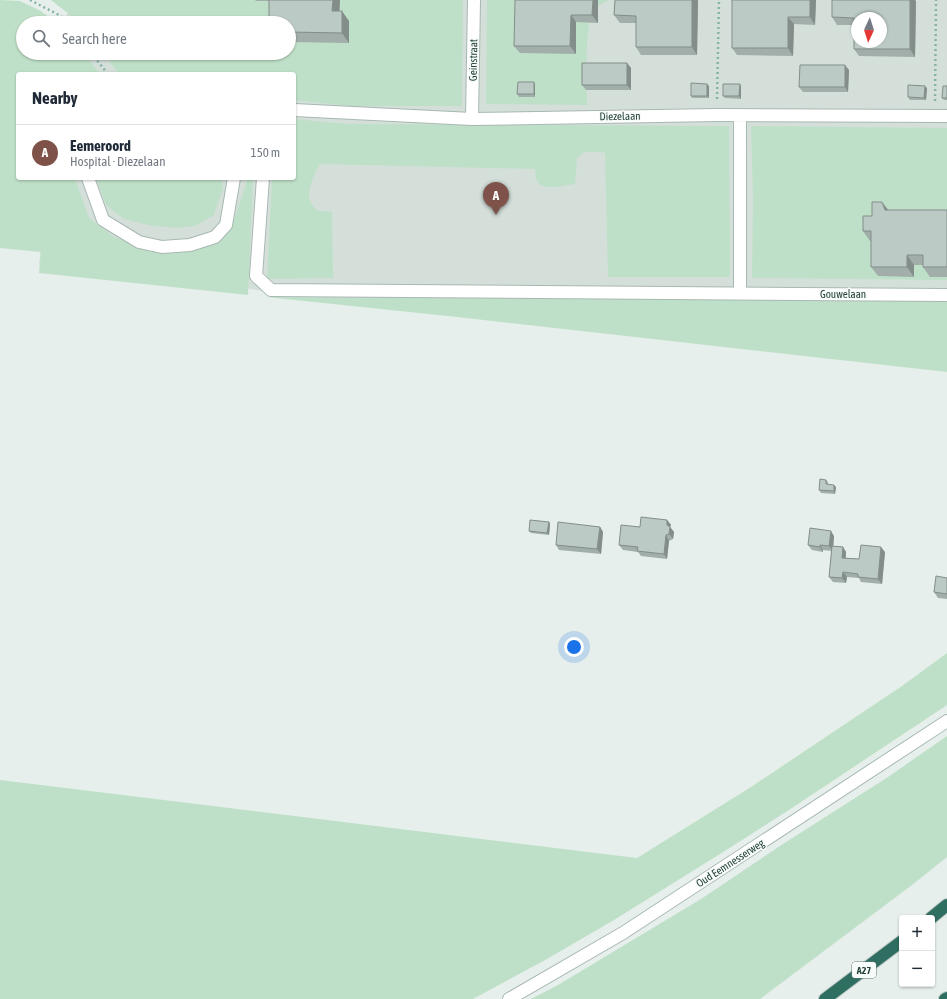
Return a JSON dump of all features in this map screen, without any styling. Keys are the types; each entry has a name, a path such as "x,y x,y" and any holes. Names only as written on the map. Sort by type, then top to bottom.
{"highway":[{"path":"935,915 947,905"},
{"name":"A27","path":"825,999 899,943"}],"street":[{"name":"Geinstraat","path":"472,119 474,0"},
{"name":"Diezelaan","path":"296,110 472,119 717,115 941,116"},
{"path":"740,115 740,294"},
{"path":"89,180 103,220 139,242 162,247 190,246 215,238 226,225 234,180"},
{"name":"Gouwelaan","path":"263,180 256,276 271,290 947,295"},
{"name":"Oud Eemnesserweg","path":"509,999 624,933 947,721"}],"path":[{"path":"30,0 61,16"},
{"path":"717,115 718,0"},
{"path":"936,0 941,116"},
{"path":"97,60 106,72"}],"shaded area":[{"path":"68,0 947,0 947,369 39,265 49,180 296,180 296,72 60,72 61,60 296,60 296,16 67,16"}],"green space":[{"path":"0,0 20,1 41,11 47,16 16,16 16,60 89,60 98,72 16,72 16,180 76,180 89,218 115,238 145,245 201,246 231,229 247,180 253,180 248,295 39,273 41,252 0,248"},
{"path":"51,0 463,0 462,106 349,106 296,100 296,72 117,72 108,60 296,60 296,16 71,16"},
{"path":"487,0 609,0 596,8 590,21 587,44 587,105 486,104"},
{"path":"296,119 348,124 729,126 730,277 608,277 605,153 584,152 577,158 575,184 554,187 543,186 539,183 536,179 535,169 320,164 312,180 309,198 311,204 318,211 332,212 333,278 267,279 272,180 296,180"},
{"path":"751,126 947,128 947,280 752,278 753,199"},
{"path":"97,180 222,180 223,188 214,215 195,226 176,228 148,225 124,219 106,205"},
{"path":"266,297 947,301 947,372 457,317"},
{"path":"947,653 947,705 792,808 614,920 547,959 473,999 0,999 0,780 637,858 751,787 902,686"},
{"path":"947,736 947,857 760,999 531,999 558,985 701,899 783,844 888,777"}],"building":[{"path":"269,0 333,0 332,11 342,11 342,33 296,32 296,16 269,16"},
{"path":"515,0 593,0 592,15 571,15 570,46 514,46"},
{"path":"615,0 692,0 692,47 636,47 636,16 614,15"},
{"path":"732,0 810,0 810,17 788,17 788,48 732,48"},
{"path":"832,0 910,0 910,49 854,49 887,48 887,12 851,12 851,18 832,17"},
{"path":"582,63 627,63 627,85 582,85"},
{"path":"800,65 845,65 845,87 799,87"},
{"path":"518,82 534,82 534,94 517,94"},
{"path":"691,83 707,84 707,96 691,96"},
{"path":"723,84 740,84 739,96 723,96"},
{"path":"908,85 925,86 924,98 908,97"},
{"path":"943,86 947,86 947,98 942,98"},
{"path":"872,202 882,202 885,210 947,210 947,267 923,267 923,255 907,255 907,267 871,267 871,231 863,231 863,216 872,216"},
{"path":"820,479 826,480 826,484 834,485 834,491 819,490"},
{"path":"641,517 667,520 667,525 670,527 669,534 666,535 664,554 637,551 638,547 619,545 621,525 640,527"},
{"path":"530,520 549,522 547,533 529,531"},
{"path":"558,522 600,527 597,549 556,545"},
{"path":"810,528 831,531 829,546 820,545 820,547 808,545"},
{"path":"861,545 881,547 878,579 858,577 858,574 843,572 842,578 829,577 832,546 843,547 842,558 859,559"},
{"path":"936,576 947,578 947,594 934,592"}],"place":[{"name":"Eemeroord","path":"496,215"}]}
